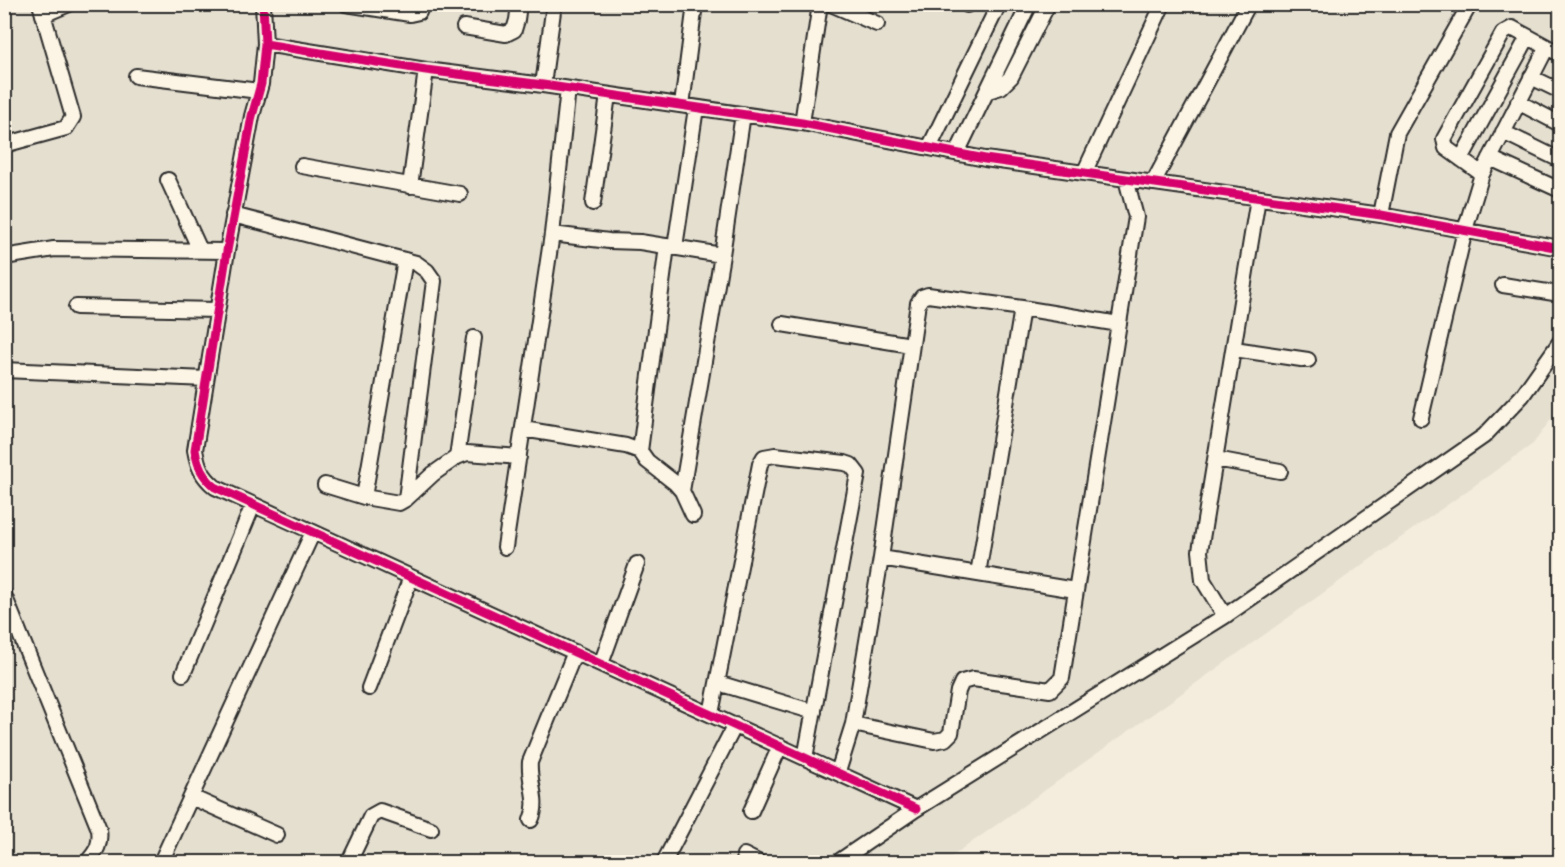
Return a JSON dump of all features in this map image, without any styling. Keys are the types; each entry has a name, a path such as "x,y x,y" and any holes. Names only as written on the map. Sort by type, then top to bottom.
{"street":[{"path":"4,145 66,128 73,117 42,10 69,4"},
{"path":"263,4 265,44 259,91 233,215 195,450 198,467 205,479 215,487 253,505 916,809"},
{"path":"346,4 410,14 419,12 422,4"},
{"path":"464,27 506,34 514,30 518,20 519,4"},
{"path":"543,85 554,4"},
{"path":"682,105 695,4"},
{"path":"802,123 820,4"},
{"path":"831,4 877,24"},
{"path":"929,148 999,4"},
{"path":"957,153 1029,4"},
{"path":"988,91 1001,87 1011,77 1048,4"},
{"path":"1084,173 1163,4"},
{"path":"1381,215 1397,133 1470,4"},
{"path":"1153,183 1246,9"},
{"path":"1482,174 1446,148 1444,144 1449,130 1503,33 1512,28 1560,54"},
{"path":"1461,159 1528,37"},
{"path":"265,44 426,70 802,123 957,153 1381,215 1560,248"},
{"path":"1421,418 1465,230 1482,174 1546,47"},
{"path":"410,186 426,70"},
{"path":"136,76 259,91"},
{"path":"1531,77 1560,91"},
{"path":"506,547 552,234 568,89"},
{"path":"593,203 608,95"},
{"path":"1518,102 1560,124"},
{"path":"640,451 671,247 696,108"},
{"path":"682,491 743,114"},
{"path":"1503,132 1560,160"},
{"path":"1490,158 1560,190"},
{"path":"302,166 459,194"},
{"path":"853,724 934,741 945,739 951,733 958,691 962,682 973,679 1050,690 1062,678 1136,217 1125,179"},
{"path":"168,180 200,250"},
{"path":"1225,616 1203,580 1200,551 1258,198"},
{"path":"233,215 416,263 427,271 434,281 406,499"},
{"path":"552,234 609,241 640,242 722,255"},
{"path":"4,257 54,249 227,251"},
{"path":"364,497 405,260"},
{"path":"1503,285 1560,294"},
{"path":"838,772 853,724 881,558 918,303 922,297 928,295 1119,324"},
{"path":"76,307 217,310"},
{"path":"978,574 1022,309"},
{"path":"782,324 911,345"},
{"path":"457,457 474,339"},
{"path":"838,862 916,809 1225,616 1484,436 1522,396 1560,342"},
{"path":"1234,349 1308,360"},
{"path":"4,370 206,379"},
{"path":"523,429 626,446 640,451 647,461 682,491 693,515"},
{"path":"325,485 364,497 399,503 433,474 466,453 519,457"},
{"path":"711,714 760,464 764,457 775,455 851,465 858,474 805,758"},
{"path":"1216,459 1280,471"},
{"path":"183,674 253,505"},
{"path":"161,862 313,532"},
{"path":"881,558 1076,590"},
{"path":"601,664 637,564"},
{"path":"369,688 411,577"},
{"path":"4,596 99,829 100,841 96,851 87,862"},
{"path":"531,820 535,813 535,796 529,769 530,762 575,652"},
{"path":"718,683 814,712"},
{"path":"664,862 735,725"},
{"path":"751,812 780,746"},
{"path":"191,797 277,835"},
{"path":"349,862 370,816 380,812 431,829"},
{"path":"744,855 758,862"}],"shaded area":[{"path":"5,5 1560,5 1560,407 1533,444 944,862 5,862"}],"cycle path":[{"path":"263,4 265,44 261,84 252,116 227,251 195,450 199,466 207,479 215,487 916,809"},
{"path":"265,44 426,70 802,123 985,159 1381,215 1560,248"}]}
